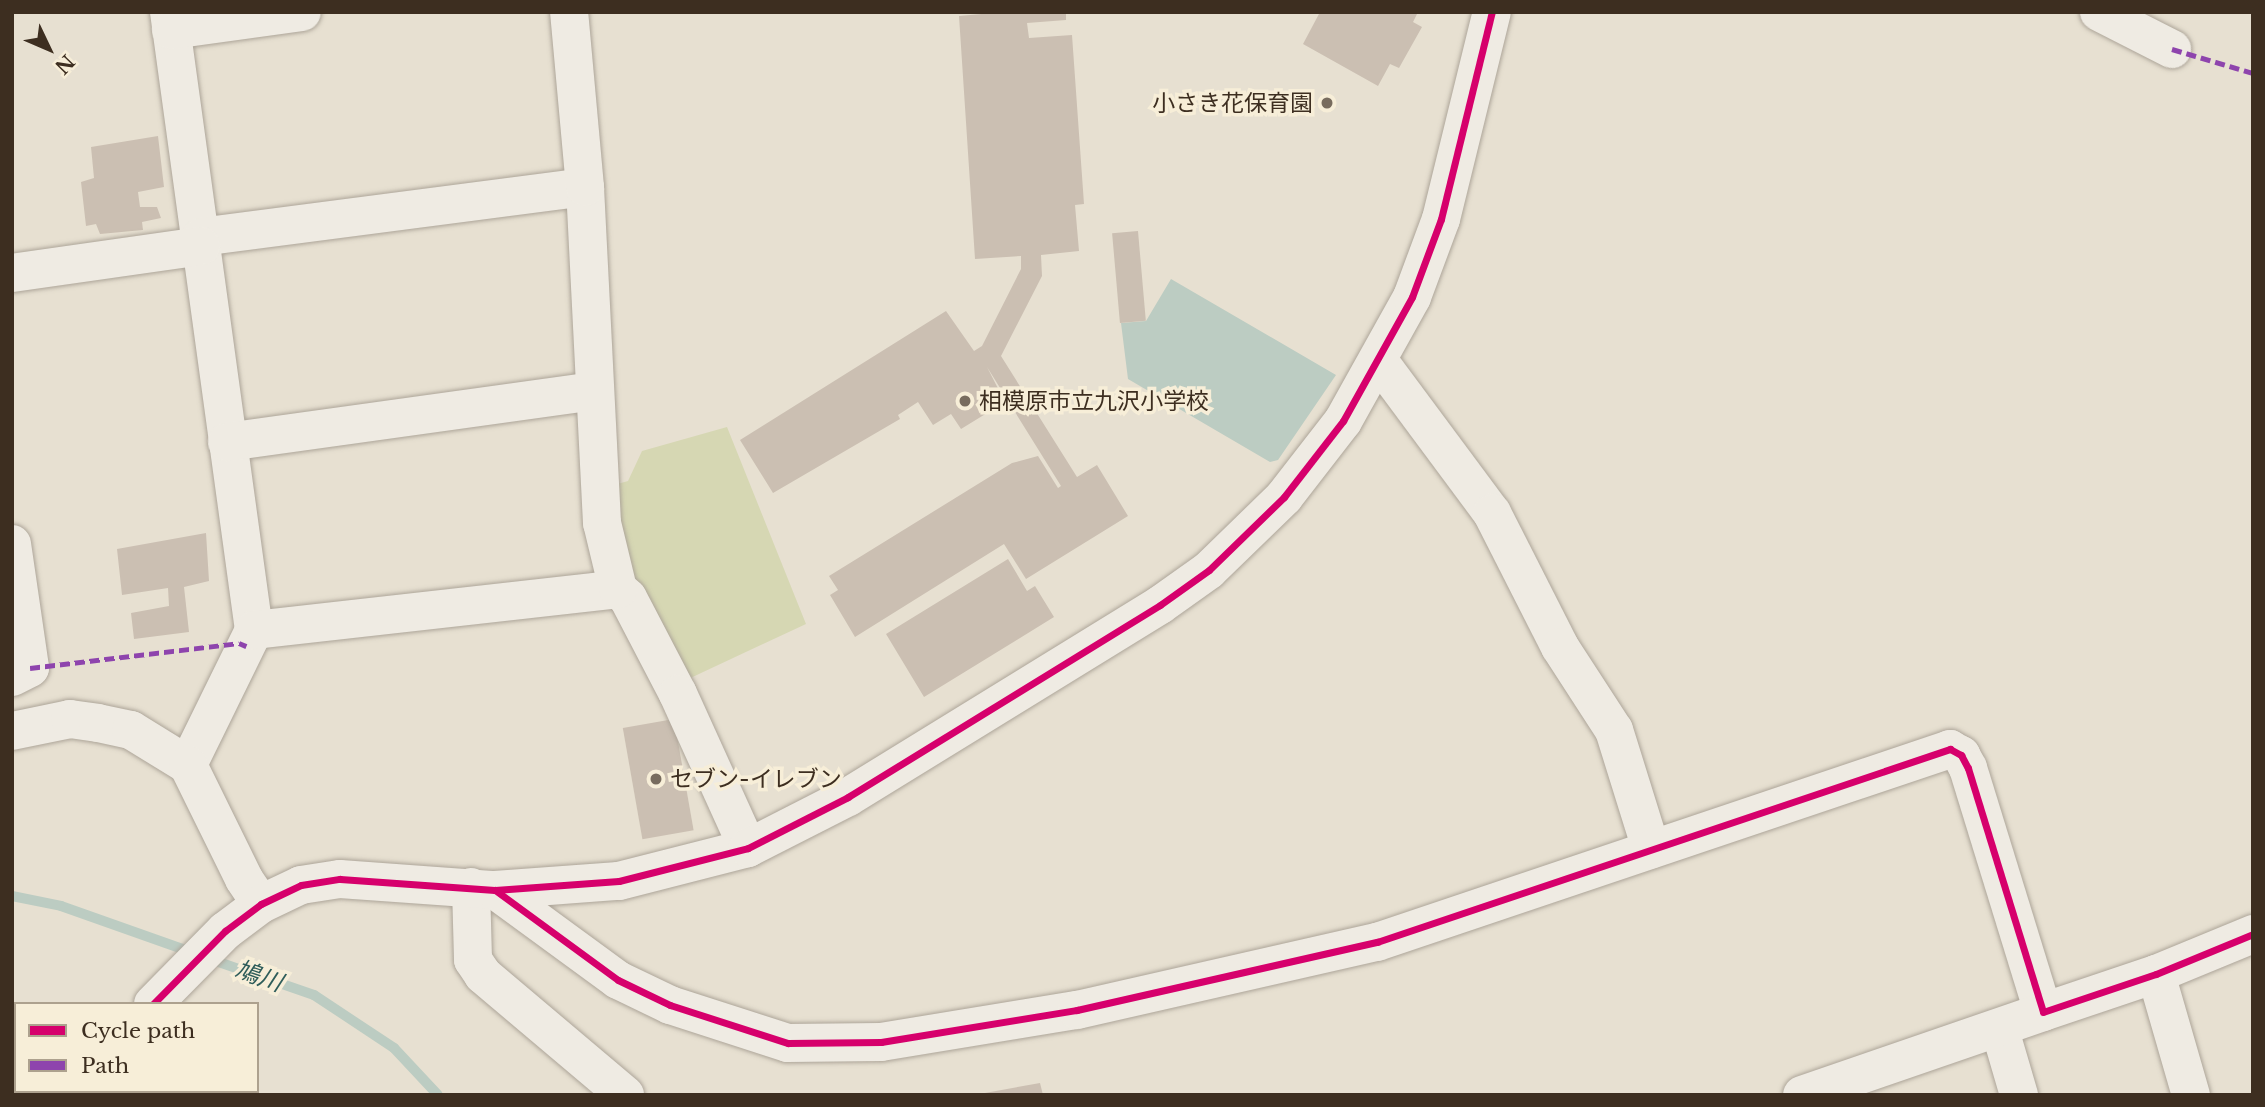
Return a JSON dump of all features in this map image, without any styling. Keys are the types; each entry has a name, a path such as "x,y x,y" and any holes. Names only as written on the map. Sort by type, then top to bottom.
{"street":[{"path":"188,765 254,631 170,21 302,12"},
{"path":"569,12 585,187 601,523 618,589 628,598 677,694 748,848"},
{"path":"155,1002 225,931 261,904 301,885 340,879 483,888 619,881 748,848 848,797 1160,605 1209,570 1284,497 1343,421 1412,297 1441,219 1492,12"},
{"path":"2099,12 2172,49"},
{"path":"12,273 201,241 585,187"},
{"path":"1379,360 1492,513 1560,647 1614,730 1651,849"},
{"path":"227,442 594,391"},
{"path":"12,544 15,584 30,668 12,677"},
{"path":"254,631 618,589"},
{"path":"12,731 70,719 98,723 131,730 188,765 244,879 261,904"},
{"path":"483,888 618,979 670,1006 778,1040 827,1044 881,1042 1077,1010 1377,942 1950,750 1961,755 1968,768 2043,1012"},
{"path":"483,888 473,960 483,975 625,1095"},
{"path":"1802,1095 2000,1030 2043,1012 2156,974 2253,934"},
{"path":"2156,974 2191,1095"},
{"path":"2000,1030 2019,1095"}],"green space":[{"path":"727,427 806,624 684,681 636,589 625,556 614,485 628,481 642,451"}],"shaded area":[{"path":"1171,279 1336,375 1278,460 1270,462 1128,379 1121,323 1146,321"}],"building":[{"path":"1004,12 1066,12 1066,20 1027,23 1029,38 1072,35 1084,204 1075,205 1079,251 1041,255 1042,276 1001,356 1077,477 1097,465 1128,516 1026,579 1004,544 855,637 830,595 838,590 829,576 1012,463 1038,456 1058,488 1061,486 987,367 1005,402 961,429 951,414 933,425 918,402 898,415 900,419 773,493 740,440 946,311 974,351 982,346 1021,269 1021,256 975,259 959,16"},
{"path":"1320,12 1418,12 1413,22 1422,27 1399,68 1390,64 1378,86 1303,44"},
{"path":"158,136 164,187 138,192 140,207 157,207 161,218 142,222 143,230 100,234 96,224 86,226 81,182 94,178 91,147"},
{"path":"1138,231 1146,321 1120,323 1112,233"},
{"path":"206,533 209,581 184,587 189,632 134,639 131,613 169,606 168,588 122,595 117,549"},
{"path":"1008,559 1027,591 1035,586 1054,617 924,697 886,634"},
{"name":"セブン-イレブン","path":"674,719 694,830 642,839 623,728"},
{"path":"1040,1083 1043,1095 985,1095 985,1093"}],"waterway":[{"name":"鳩川","path":"12,896 61,906 191,952"},
{"name":"鳩川","path":"210,959 314,995 394,1048 438,1095"}],"marked path":[{"path":"2172,49 2253,73"},
{"path":"30,668 239,643 246,646"}],"cycle path":[{"path":"155,1002 225,931 261,904 301,885 340,879 495,890 619,881 748,848 848,797 1160,605 1209,570 1284,497 1343,421 1412,297 1441,219 1492,12"},
{"path":"495,890 618,980 670,1005 788,1043 881,1042 1077,1010 1377,942 1950,749 1961,755 1968,768 2043,1012 2156,974 2253,934"}],"place":[{"name":"小さき花保育園","path":"1327,103"},
{"name":"相模原市立九沢小学校","path":"965,401"},
{"name":"セブン-イレブン","path":"656,779"}]}
